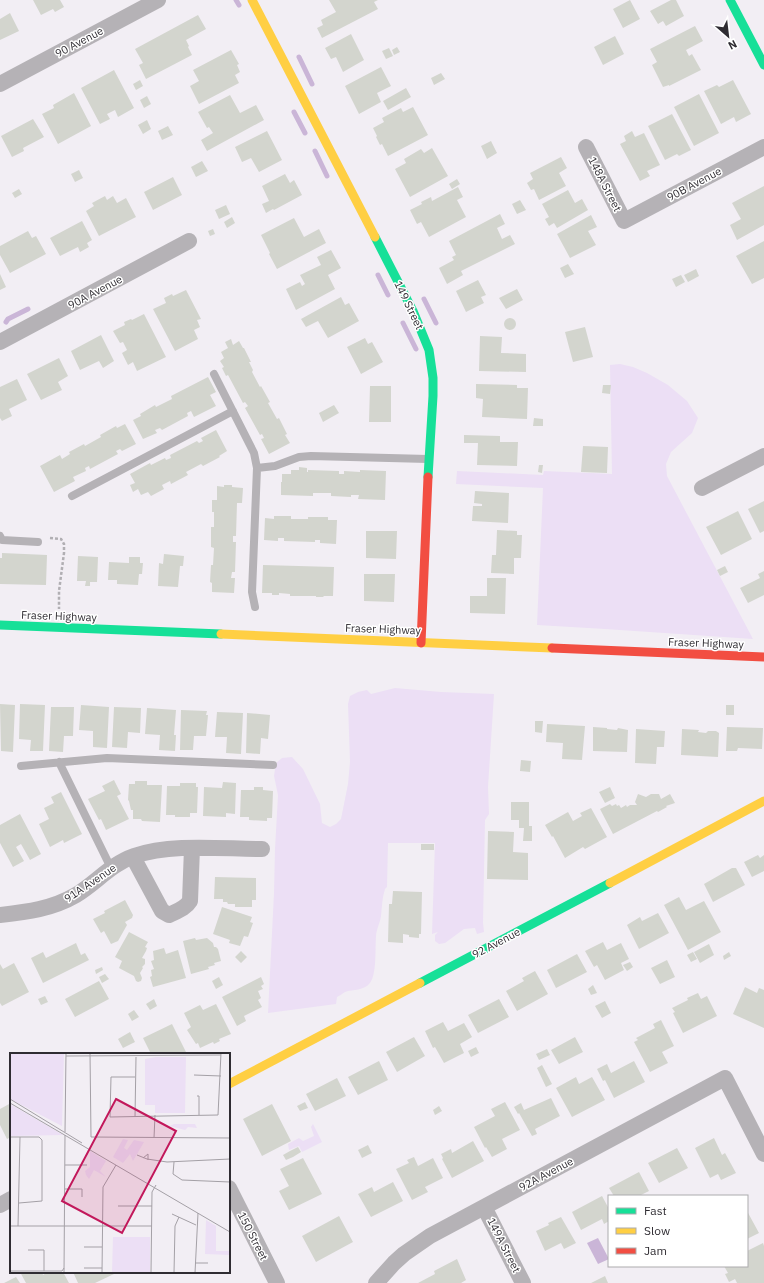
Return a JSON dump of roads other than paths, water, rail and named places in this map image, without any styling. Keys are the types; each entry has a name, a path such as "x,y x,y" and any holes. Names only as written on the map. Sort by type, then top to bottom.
{"street":[{"name":"90 Avenue","path":"0,84 158,0"},
{"name":"149 Street","path":"252,0 419,324 429,350 433,378 433,396 421,643"},
{"path":"730,0 764,65"},
{"name":"148A Street","path":"586,147 624,221"},
{"name":"90B Avenue","path":"624,221 764,147"},
{"name":"90A Avenue","path":"0,342 189,241"},
{"path":"702,488 764,456"},
{"name":"Fraser Highway","path":"0,625 764,658"},
{"name":"92 Avenue","path":"230,1083 764,801"},
{"path":"133,857 162,911 169,915 187,906 190,901 192,848"},
{"name":"91A Avenue","path":"0,916 42,909 62,902 86,888 111,868 133,857 157,850 192,848 262,849"},
{"name":"92A Avenue","path":"376,1283 394,1263 416,1244 725,1078 764,1154"},
{"name":"150 Street","path":"230,1190 277,1283"},
{"path":"0,1205 10,1200"},
{"name":"149A Street","path":"484,1207 523,1283"}],"lane":[{"path":"214,374 254,453 257,468 252,592 255,607"},
{"path":"72,496 233,410"},
{"path":"257,468 275,466 299,457 312,456 429,459"},
{"path":"0,536 2,540 38,542"},
{"path":"21,766 107,758 273,765"},
{"path":"59,762 111,868"}],"waterway":[{"path":"236,0 239,5"},
{"path":"299,57 312,84"},
{"path":"294,112 305,133"},
{"path":"315,151 327,176"},
{"path":"378,275 388,295"},
{"path":"424,299 436,323"},
{"path":"6,322 8,319 28,309"},
{"path":"403,323 416,349"}]}
